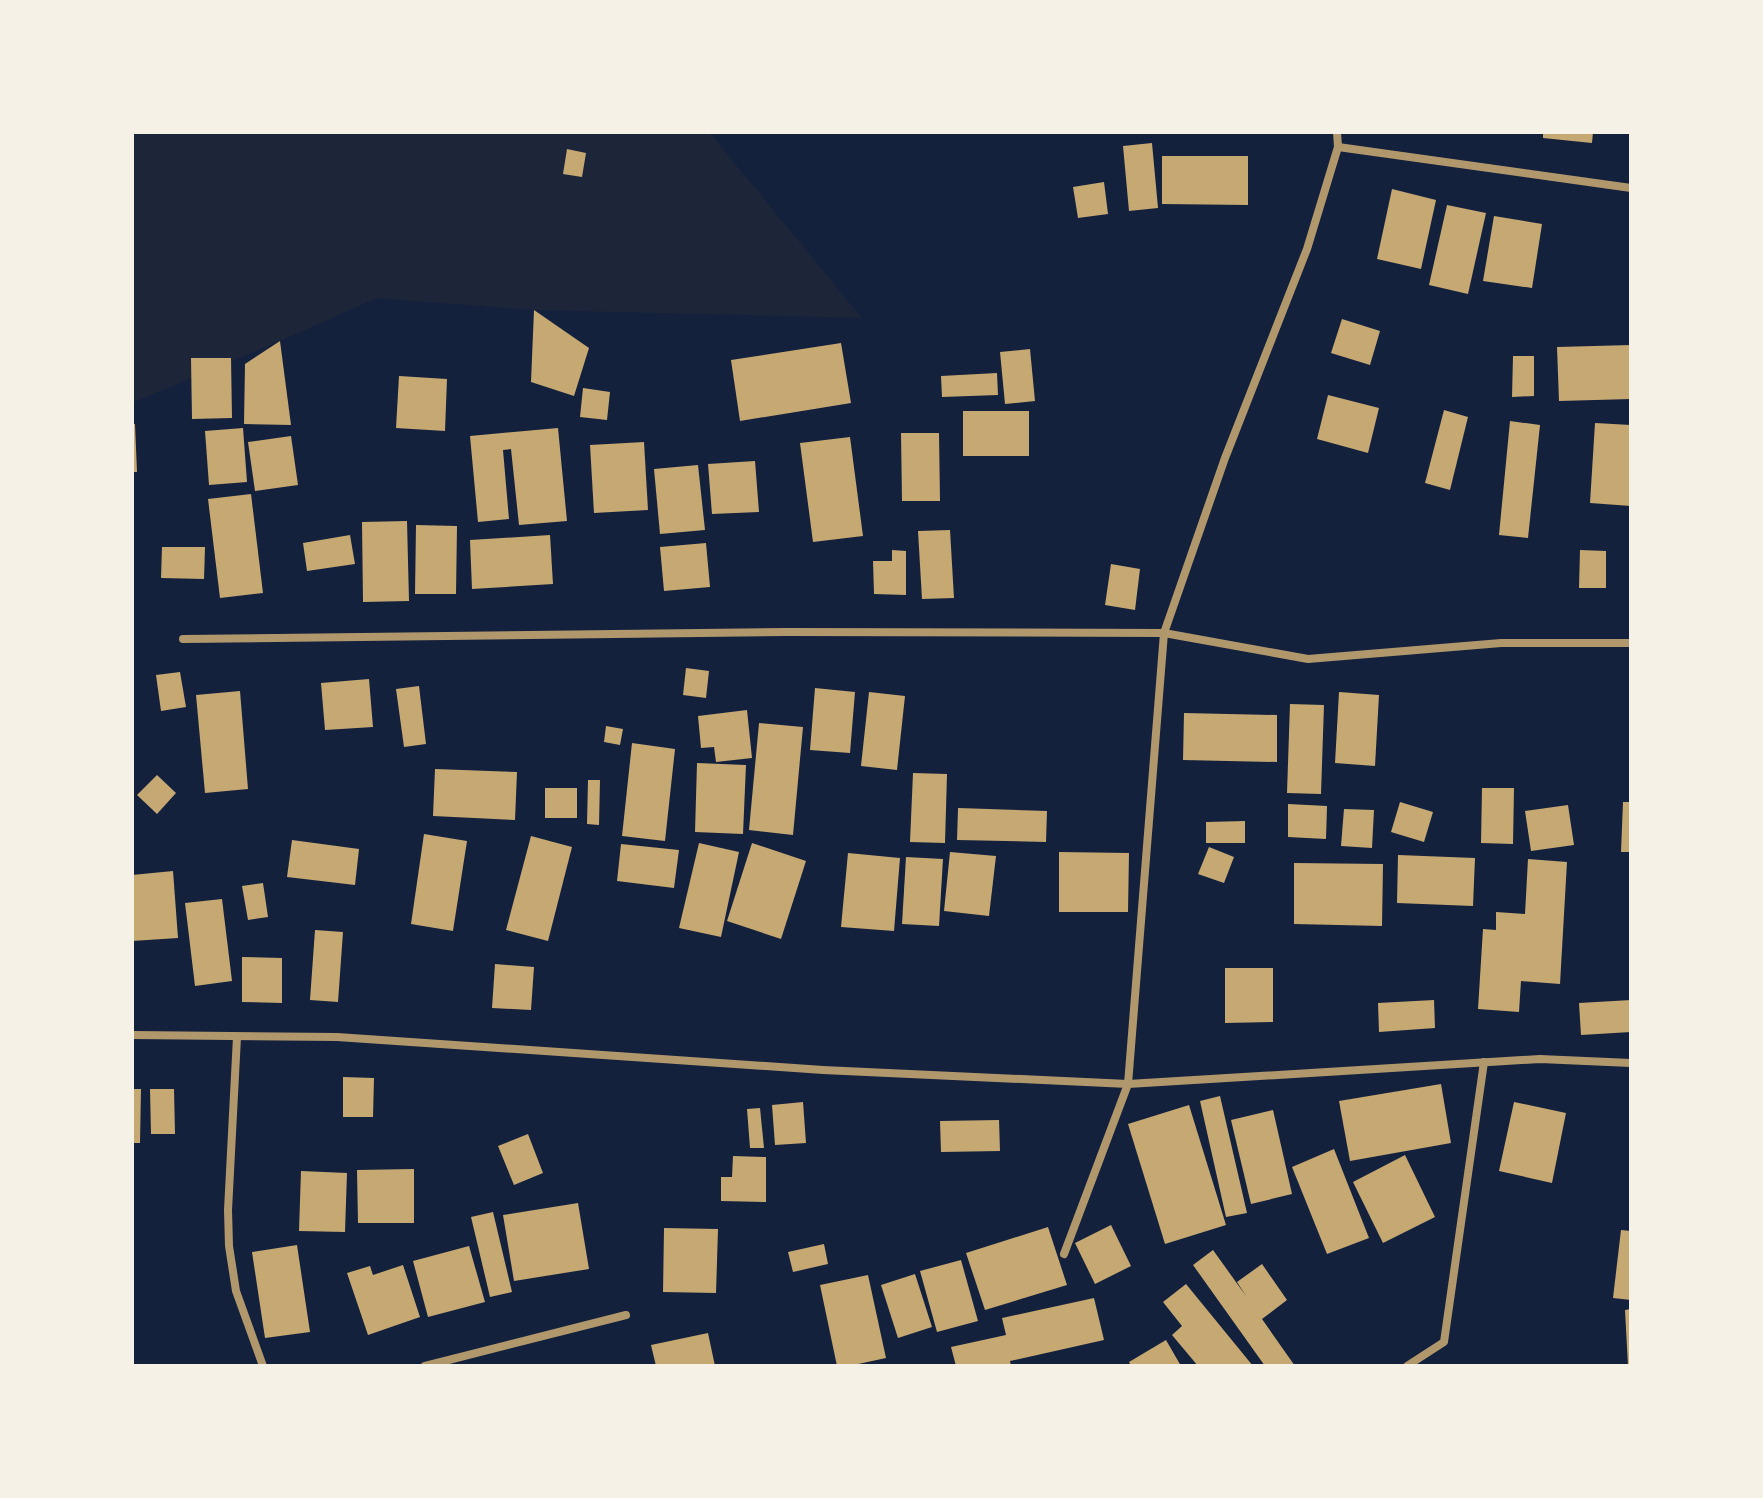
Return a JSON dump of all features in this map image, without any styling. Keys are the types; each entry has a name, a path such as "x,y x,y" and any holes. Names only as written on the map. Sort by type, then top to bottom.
{"street":[{"path":"1064,1254 1128,1084 1164,633 1225,458 1307,249 1338,147 1337,132"},
{"path":"1338,147 1631,188"},
{"path":"183,639 786,632 1164,633 1308,659 1501,643 1631,643"},
{"path":"132,1035 337,1037 823,1070 1128,1084 1540,1059 1631,1063"},
{"path":"237,1037 229,1246 236,1291 263,1366"},
{"path":"1407,1366 1444,1342 1484,1062"},
{"path":"425,1366 626,1315"}],"shaded area":[{"path":"132,132 709,132 862,318 534,310 377,298 132,403"}],"building":[{"path":"1543,132 1593,132 1592,143 1543,138"},
{"path":"1152,143 1158,208 1129,211 1123,146"},
{"path":"567,149 586,153 582,177 563,174"},
{"path":"1162,156 1248,156 1248,205 1162,204"},
{"path":"1104,182 1108,214 1078,218 1073,187"},
{"path":"1392,189 1436,200 1421,269 1377,259"},
{"path":"1447,205 1486,213 1468,294 1429,285"},
{"path":"1494,216 1542,224 1532,288 1483,281"},
{"path":"534,310 589,348 574,396 531,382"},
{"path":"1342,319 1380,331 1370,365 1331,353"},
{"path":"280,341 291,425 244,424 245,364"},
{"path":"841,343 851,403 740,421 731,360"},
{"path":"1631,345 1631,399 1559,401 1557,347"},
{"path":"1030,349 1035,401 1005,404 1000,352"},
{"path":"1513,356 1534,356 1534,396 1512,397"},
{"path":"191,358 231,358 232,418 192,419"},
{"path":"997,373 998,395 942,397 941,376"},
{"path":"399,376 447,379 445,431 396,428"},
{"path":"583,388 610,392 607,420 580,417"},
{"path":"1328,395 1379,408 1368,453 1317,439"},
{"path":"1444,410 1468,417 1450,490 1425,483"},
{"path":"963,411 1029,411 1029,456 963,456"},
{"path":"1510,421 1540,425 1528,538 1499,535"},
{"path":"1595,423 1631,425 1631,506 1590,503"},
{"path":"132,424 135,424 137,472 132,472"},
{"path":"243,428 247,482 209,485 205,431"},
{"path":"558,428 567,521 519,525 511,449 503,450 509,519 478,522 470,436"},
{"path":"901,433 939,433 940,501 902,501"},
{"path":"291,436 298,485 255,491 248,442"},
{"path":"850,437 863,536 813,542 800,443"},
{"path":"644,442 648,510 594,513 590,445"},
{"path":"755,461 759,512 712,514 708,464"},
{"path":"698,465 705,530 660,534 654,469"},
{"path":"251,494 263,593 220,598 208,499"},
{"path":"407,521 409,601 363,602 362,522"},
{"path":"416,525 457,526 456,594 415,594"},
{"path":"950,530 954,598 922,599 918,531"},
{"path":"350,535 355,564 307,571 303,543"},
{"path":"550,535 553,584 472,589 470,540"},
{"path":"706,543 710,587 664,591 660,547"},
{"path":"162,547 205,547 204,579 161,578"},
{"path":"892,550 906,551 906,595 874,594 873,561 892,561"},
{"path":"1580,550 1606,551 1606,588 1579,588"},
{"path":"1111,564 1140,569 1135,610 1105,605"},
{"path":"686,668 709,671 706,698 683,695"},
{"path":"180,672 186,707 161,711 156,675"},
{"path":"369,679 373,727 325,730 321,683"},
{"path":"419,686 426,744 404,747 396,689"},
{"path":"815,688 855,692 850,753 810,750"},
{"path":"240,691 248,789 205,793 196,695"},
{"path":"869,692 905,696 897,770 861,766"},
{"path":"1339,692 1379,695 1375,766 1335,763"},
{"path":"1290,704 1324,705 1321,794 1287,793"},
{"path":"747,710 752,758 716,762 714,747 701,748 698,716"},
{"path":"1184,713 1277,715 1277,762 1183,760"},
{"path":"759,723 803,727 793,835 749,830"},
{"path":"606,726 623,729 620,745 604,742"},
{"path":"632,743 675,749 665,841 622,836"},
{"path":"697,763 746,765 743,834 695,832"},
{"path":"435,769 517,772 515,820 433,816"},
{"path":"913,773 947,774 945,843 910,842"},
{"path":"157,775 176,793 157,814 137,795"},
{"path":"588,780 600,780 599,825 587,824"},
{"path":"545,788 577,788 577,818 545,818"},
{"path":"1482,788 1514,788 1513,844 1481,843"},
{"path":"1400,802 1433,812 1424,842 1391,832"},
{"path":"1623,802 1631,802 1631,852 1621,852"},
{"path":"1288,804 1327,806 1326,839 1288,837"},
{"path":"1568,805 1574,845 1531,851 1525,811"},
{"path":"958,808 1047,811 1046,842 957,840"},
{"path":"1344,809 1374,810 1372,848 1341,846"},
{"path":"1245,821 1245,843 1206,843 1206,822"},
{"path":"424,834 467,841 453,931 411,924"},
{"path":"531,836 572,847 548,941 506,930"},
{"path":"292,840 359,849 355,885 287,877"},
{"path":"699,843 739,852 721,937 679,928"},
{"path":"752,843 806,861 781,939 727,921"},
{"path":"621,844 679,850 674,888 617,881"},
{"path":"1209,847 1234,857 1224,883 1198,874"},
{"path":"950,852 996,856 989,916 944,911"},
{"path":"1059,852 1129,853 1128,912 1059,912"},
{"path":"848,853 900,858 894,931 841,927"},
{"path":"1398,855 1475,858 1473,906 1397,903"},
{"path":"906,857 943,859 939,926 902,924"},
{"path":"1528,859 1567,862 1560,984 1521,981 1519,1012 1478,1009 1483,929 1496,930 1496,912 1525,914"},
{"path":"1294,863 1383,864 1382,926 1294,924"},
{"path":"173,871 178,938 132,941 132,875"},
{"path":"263,883 268,917 248,920 242,886"},
{"path":"222,899 232,981 195,986 185,903"},
{"path":"315,930 343,932 338,1002 310,1000"},
{"path":"242,957 282,958 282,1003 242,1002"},
{"path":"495,964 534,967 531,1010 492,1008"},
{"path":"1225,968 1273,968 1273,1022 1225,1023"},
{"path":"1434,1000 1435,1028 1379,1032 1378,1003"},
{"path":"1631,1000 1631,1032 1581,1035 1579,1003"},
{"path":"343,1077 374,1078 373,1117 343,1117"},
{"path":"1441,1084 1451,1143 1350,1161 1339,1101"},
{"path":"132,1089 141,1089 140,1143 132,1143"},
{"path":"150,1089 174,1089 175,1134 151,1134"},
{"path":"1220,1096 1247,1213 1226,1217 1200,1101"},
{"path":"803,1102 806,1143 775,1145 772,1105"},
{"path":"1514,1102 1566,1113 1552,1183 1499,1171"},
{"path":"1189,1105 1226,1225 1165,1244 1128,1124"},
{"path":"760,1108 764,1148 750,1148 747,1109"},
{"path":"1273,1110 1292,1194 1251,1204 1231,1120"},
{"path":"999,1120 1000,1151 941,1152 940,1121"},
{"path":"528,1134 543,1173 514,1185 498,1146"},
{"path":"1334,1149 1369,1238 1327,1254 1292,1167"},
{"path":"1405,1155 1435,1217 1383,1243 1353,1182"},
{"path":"733,1156 766,1157 766,1202 721,1201 721,1177 732,1177"},
{"path":"414,1169 414,1223 358,1223 357,1170"},
{"path":"301,1171 347,1173 345,1232 299,1231"},
{"path":"578,1203 589,1269 514,1281 503,1215"},
{"path":"493,1212 512,1292 490,1297 471,1217"},
{"path":"1111,1225 1131,1266 1095,1284 1075,1243"},
{"path":"1048,1227 1067,1285 985,1310 966,1253"},
{"path":"664,1228 718,1229 716,1293 663,1292"},
{"path":"1621,1230 1631,1231 1631,1300 1613,1298"},
{"path":"824,1244 828,1264 793,1272 788,1252"},
{"path":"297,1245 310,1332 265,1338 252,1252"},
{"path":"469,1246 485,1302 428,1317 413,1261"},
{"path":"1213,1250 1246,1296 1237,1282 1262,1264 1287,1300 1262,1319 1295,1366 1265,1366 1193,1265"},
{"path":"961,1260 978,1321 937,1332 920,1271"},
{"path":"403,1265 420,1317 368,1335 347,1273 370,1266 373,1275"},
{"path":"915,1274 932,1327 898,1338 881,1285"},
{"path":"868,1275 886,1358 837,1366 820,1285"},
{"path":"1186,1284 1253,1366 1198,1366 1172,1335 1182,1326 1163,1302"},
{"path":"1094,1298 1104,1340 1010,1361 1011,1366 956,1366 951,1347 1006,1335 1002,1318"},
{"path":"1631,1309 1631,1366 1628,1366 1625,1310"},
{"path":"708,1333 715,1366 656,1366 651,1345"},
{"path":"1166,1340 1181,1366 1131,1366 1129,1362"}]}
